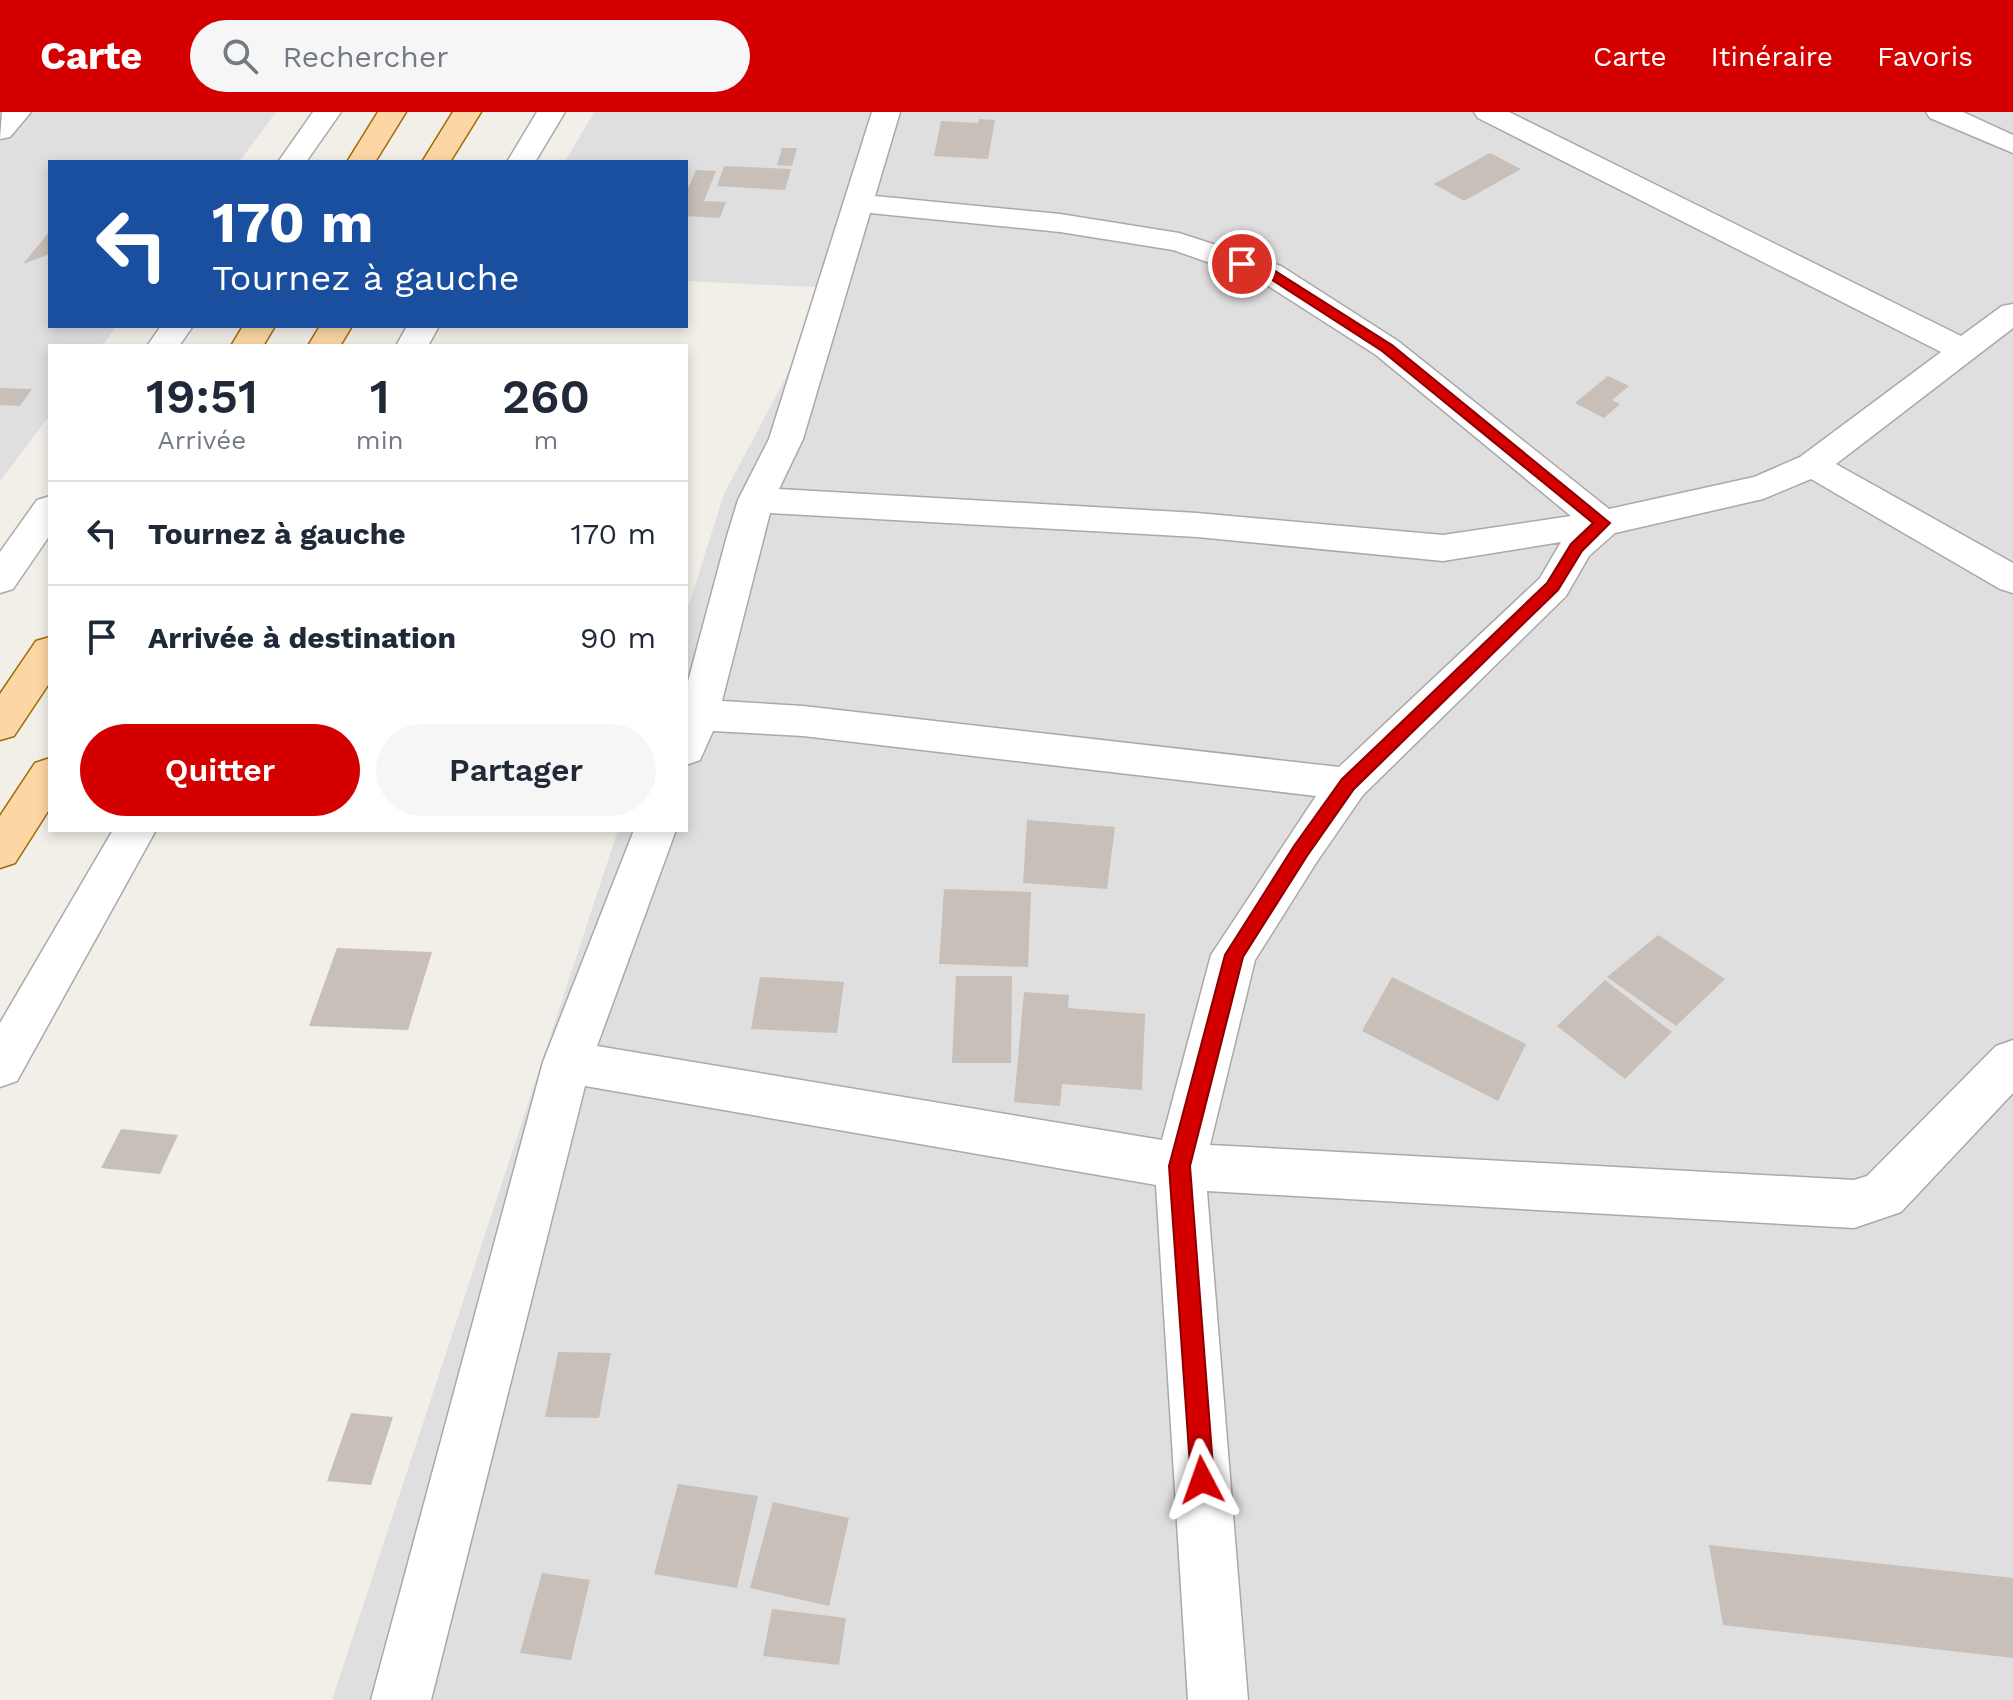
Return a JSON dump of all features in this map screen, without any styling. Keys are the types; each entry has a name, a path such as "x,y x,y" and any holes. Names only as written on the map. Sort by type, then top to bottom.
{"main road":[{"path":"362,160 392,112"},
{"path":"437,160 467,112"},
{"path":"0,725 48,654"},
{"path":"0,851 48,777"}],"street":[{"path":"0,131 17,112"},
{"path":"293,160 327,112"},
{"path":"522,160 551,112"},
{"path":"886,112 786,439 756,500 692,732 803,721 1348,784"},
{"path":"1488,112 1963,350"},
{"path":"1940,112 2013,145"},
{"path":"860,203 1060,223 1179,242 1270,273 1387,348 1603,523"},
{"path":"756,500 1197,525 1443,548 1603,523 1763,487 1812,465 2013,313"},
{"path":"1812,465 2013,580"},
{"path":"0,580 48,511"},
{"path":"1218,1700 1180,1166 1234,955 1348,784 1553,587 1576,548 1603,523"},
{"path":"0,1066 134,832"},
{"path":"401,1700 567,1062 654,832"},
{"path":"567,1062 1180,1166 1854,1204 1883,1195 2013,1061"}],"shaded area":[{"path":"0,112 276,112 240,160 48,160 48,328 116,328 104,344 48,344 48,418 0,481"},
{"path":"594,112 2013,112 2013,1700 332,1700 617,832 688,832 688,608 724,494 833,288 688,281 688,160 566,160"}],"building":[{"path":"979,119 995,120 988,159 934,156 941,121 978,123"},
{"path":"782,148 797,148 792,166 777,165"},
{"path":"1490,153 1521,169 1464,201 1434,184"},
{"path":"724,166 791,169 785,190 717,186"},
{"path":"696,170 716,171 704,201 726,202 720,218 688,216 688,188"},
{"path":"48,233 48,255 23,264"},
{"path":"1608,376 1629,386 1612,400 1620,404 1604,418 1575,403"},
{"path":"0,388 32,389 20,406 0,405"},
{"path":"1027,820 1115,827 1107,889 1023,883"},
{"path":"944,889 1031,892 1028,967 939,964"},
{"path":"1658,935 1725,979 1676,1026 1607,977"},
{"path":"337,948 432,952 408,1030 309,1026"},
{"path":"956,976 1012,976 1011,1063 952,1063"},
{"path":"760,977 844,982 837,1033 751,1029"},
{"path":"1392,977 1526,1044 1498,1101 1362,1031"},
{"path":"1605,980 1672,1032 1625,1079 1557,1026"},
{"path":"1024,992 1069,995 1068,1008 1145,1014 1142,1090 1062,1084 1060,1106 1014,1102"},
{"path":"121,1129 178,1135 160,1174 101,1168"},
{"path":"558,1352 611,1353 599,1418 545,1417"},
{"path":"351,1413 393,1417 371,1485 327,1481"},
{"path":"678,1484 758,1496 737,1588 654,1574"},
{"path":"773,1502 849,1518 829,1606 750,1588"},
{"path":"1709,1545 2013,1578 2013,1658 1723,1625"},
{"path":"542,1573 590,1580 571,1660 520,1653"},
{"path":"772,1609 846,1618 839,1665 763,1656"}],"route":[{"path":"1202,1480 1180,1166 1234,955 1348,784 1553,587 1576,548 1603,523 1387,348 1270,273 1242,264"}]}
